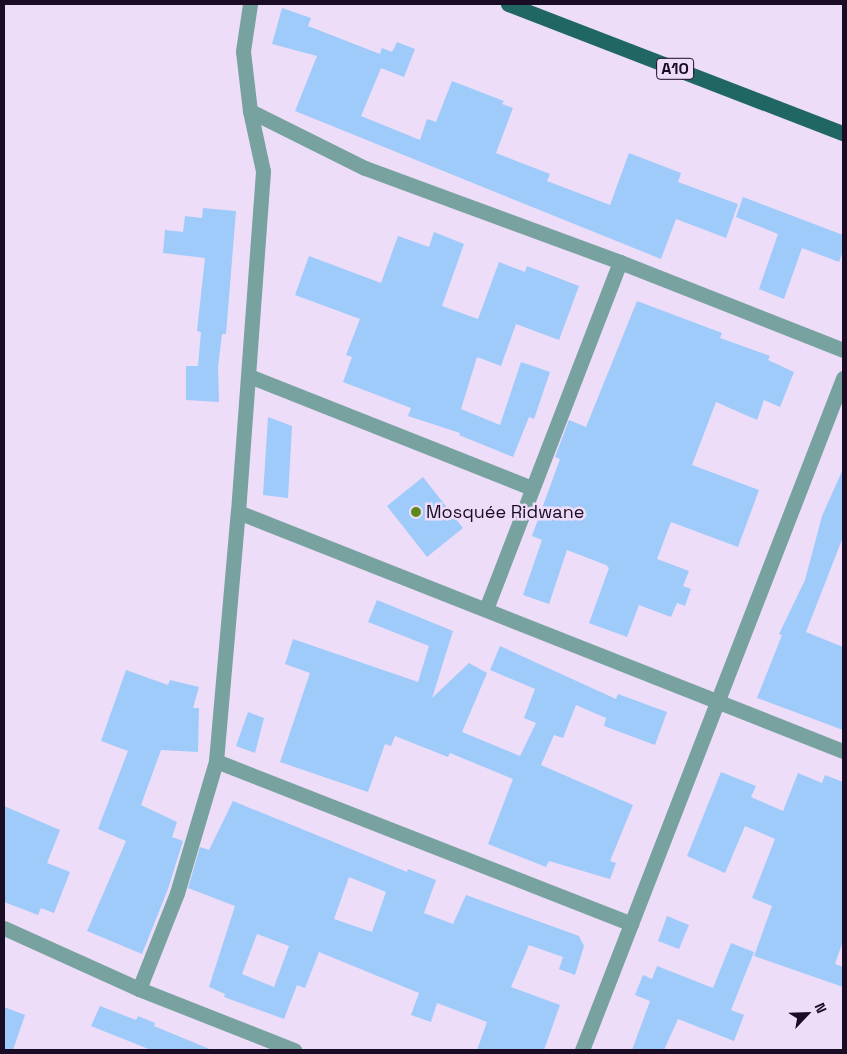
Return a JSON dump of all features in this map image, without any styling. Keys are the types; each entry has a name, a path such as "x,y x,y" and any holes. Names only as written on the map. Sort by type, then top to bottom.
{"main road":[{"name":"A10","path":"508,4 843,133"}],"street":[{"path":"139,989 177,893 216,760 238,512 263,171 250,111 242,51 250,4"},
{"path":"250,111 365,168 620,262 843,350"},
{"path":"486,610 620,262"},
{"path":"248,376 532,488"},
{"path":"582,1050 843,378"},
{"path":"238,512 843,751"},
{"path":"216,760 631,924"},
{"path":"4,928 139,989 294,1050"}],"building":[{"path":"282,8 311,18 308,26 380,54 382,48 392,52 397,42 415,49 404,77 381,68 361,116 420,140 427,119 436,122 452,81 504,101 502,104 513,108 496,153 550,174 547,181 610,205 629,153 681,173 678,182 738,204 726,238 676,219 661,259 295,111 317,56 272,44"},
{"path":"743,197 843,235 843,251 839,262 802,248 784,299 759,289 778,234 736,217"},
{"path":"203,208 236,211 226,334 222,334 218,367 219,402 186,400 186,366 198,366 201,332 197,331 205,258 163,253 165,230 183,232 185,216 202,218"},
{"path":"434,232 464,244 442,306 478,319 499,262 525,272 527,266 579,286 559,340 516,324 501,366 477,357 461,409 500,425 521,362 550,372 534,419 529,417 513,457 459,435 460,433 408,416 411,408 343,382 352,357 346,355 360,319 295,295 309,256 381,283 398,236 429,247"},
{"path":"637,301 722,333 720,338 770,356 768,360 794,372 780,407 764,400 757,420 716,402 692,465 759,490 738,547 671,522 657,559 689,571 683,586 691,589 685,606 677,603 671,617 639,605 627,637 589,623 609,568 606,565 567,550 549,604 523,595 542,540 532,536 560,459 555,457 569,420 586,427"},
{"path":"268,417 292,426 288,498 263,495"},
{"path":"843,469 843,537 806,632 843,647 843,730 757,698 782,635 779,634 805,580 822,516"},
{"path":"423,477 463,528 427,557 387,506"},
{"path":"377,600 453,631 432,698 469,663 487,673 462,732 520,756 536,723 524,718 535,689 490,670 500,646 616,699 618,694 667,712 655,745 604,726 606,718 576,705 563,738 554,735 541,765 633,805 610,861 616,863 610,879 549,861 546,867 488,844 513,779 450,753 448,757 395,736 391,746 385,744 368,792 280,762 310,673 285,664 293,639 418,682 429,646 368,622"},
{"path":"126,670 168,685 170,680 199,687 193,708 199,708 198,752 161,750 141,805 177,822 172,837 183,841 168,889 142,954 87,931 126,841 98,829 128,751 101,741"},
{"path":"248,712 264,718 255,753 236,746"},
{"path":"721,772 756,786 751,797 783,811 798,773 822,783 825,775 843,782 843,941 835,964 843,967 843,987 754,956 772,906 752,898 775,839 745,826 725,873 687,856"},
{"path":"233,801 407,872 408,869 436,880 424,913 453,924 466,895 579,936 584,946 575,975 559,969 563,957 529,945 511,987 560,1005 544,1050 477,1050 487,1022 437,1003 431,1022 411,1015 419,993 319,952 305,988 297,985 284,1019 224,997 225,994 209,987 235,906 188,888 200,847 209,850","holes":["349,877 386,892 372,932 334,919","257,934 289,946 274,987 242,974"]},
{"path":"4,806 60,830 47,863 70,872 54,913 41,908 38,915 4,902"},
{"path":"667,916 689,925 679,949 658,941"},
{"path":"731,943 754,952 731,1010 744,1015 734,1041 678,1019 664,1050 632,1050 650,1001 635,995 643,975 652,979 657,966 713,988"},
{"path":"100,1006 136,1020 138,1016 155,1023 154,1026 212,1050 151,1050 91,1026"},
{"path":"4,1007 25,1015 13,1050 4,1050"}],"place":[{"name":"Mosquée Ridwane","path":"416,512"}]}
